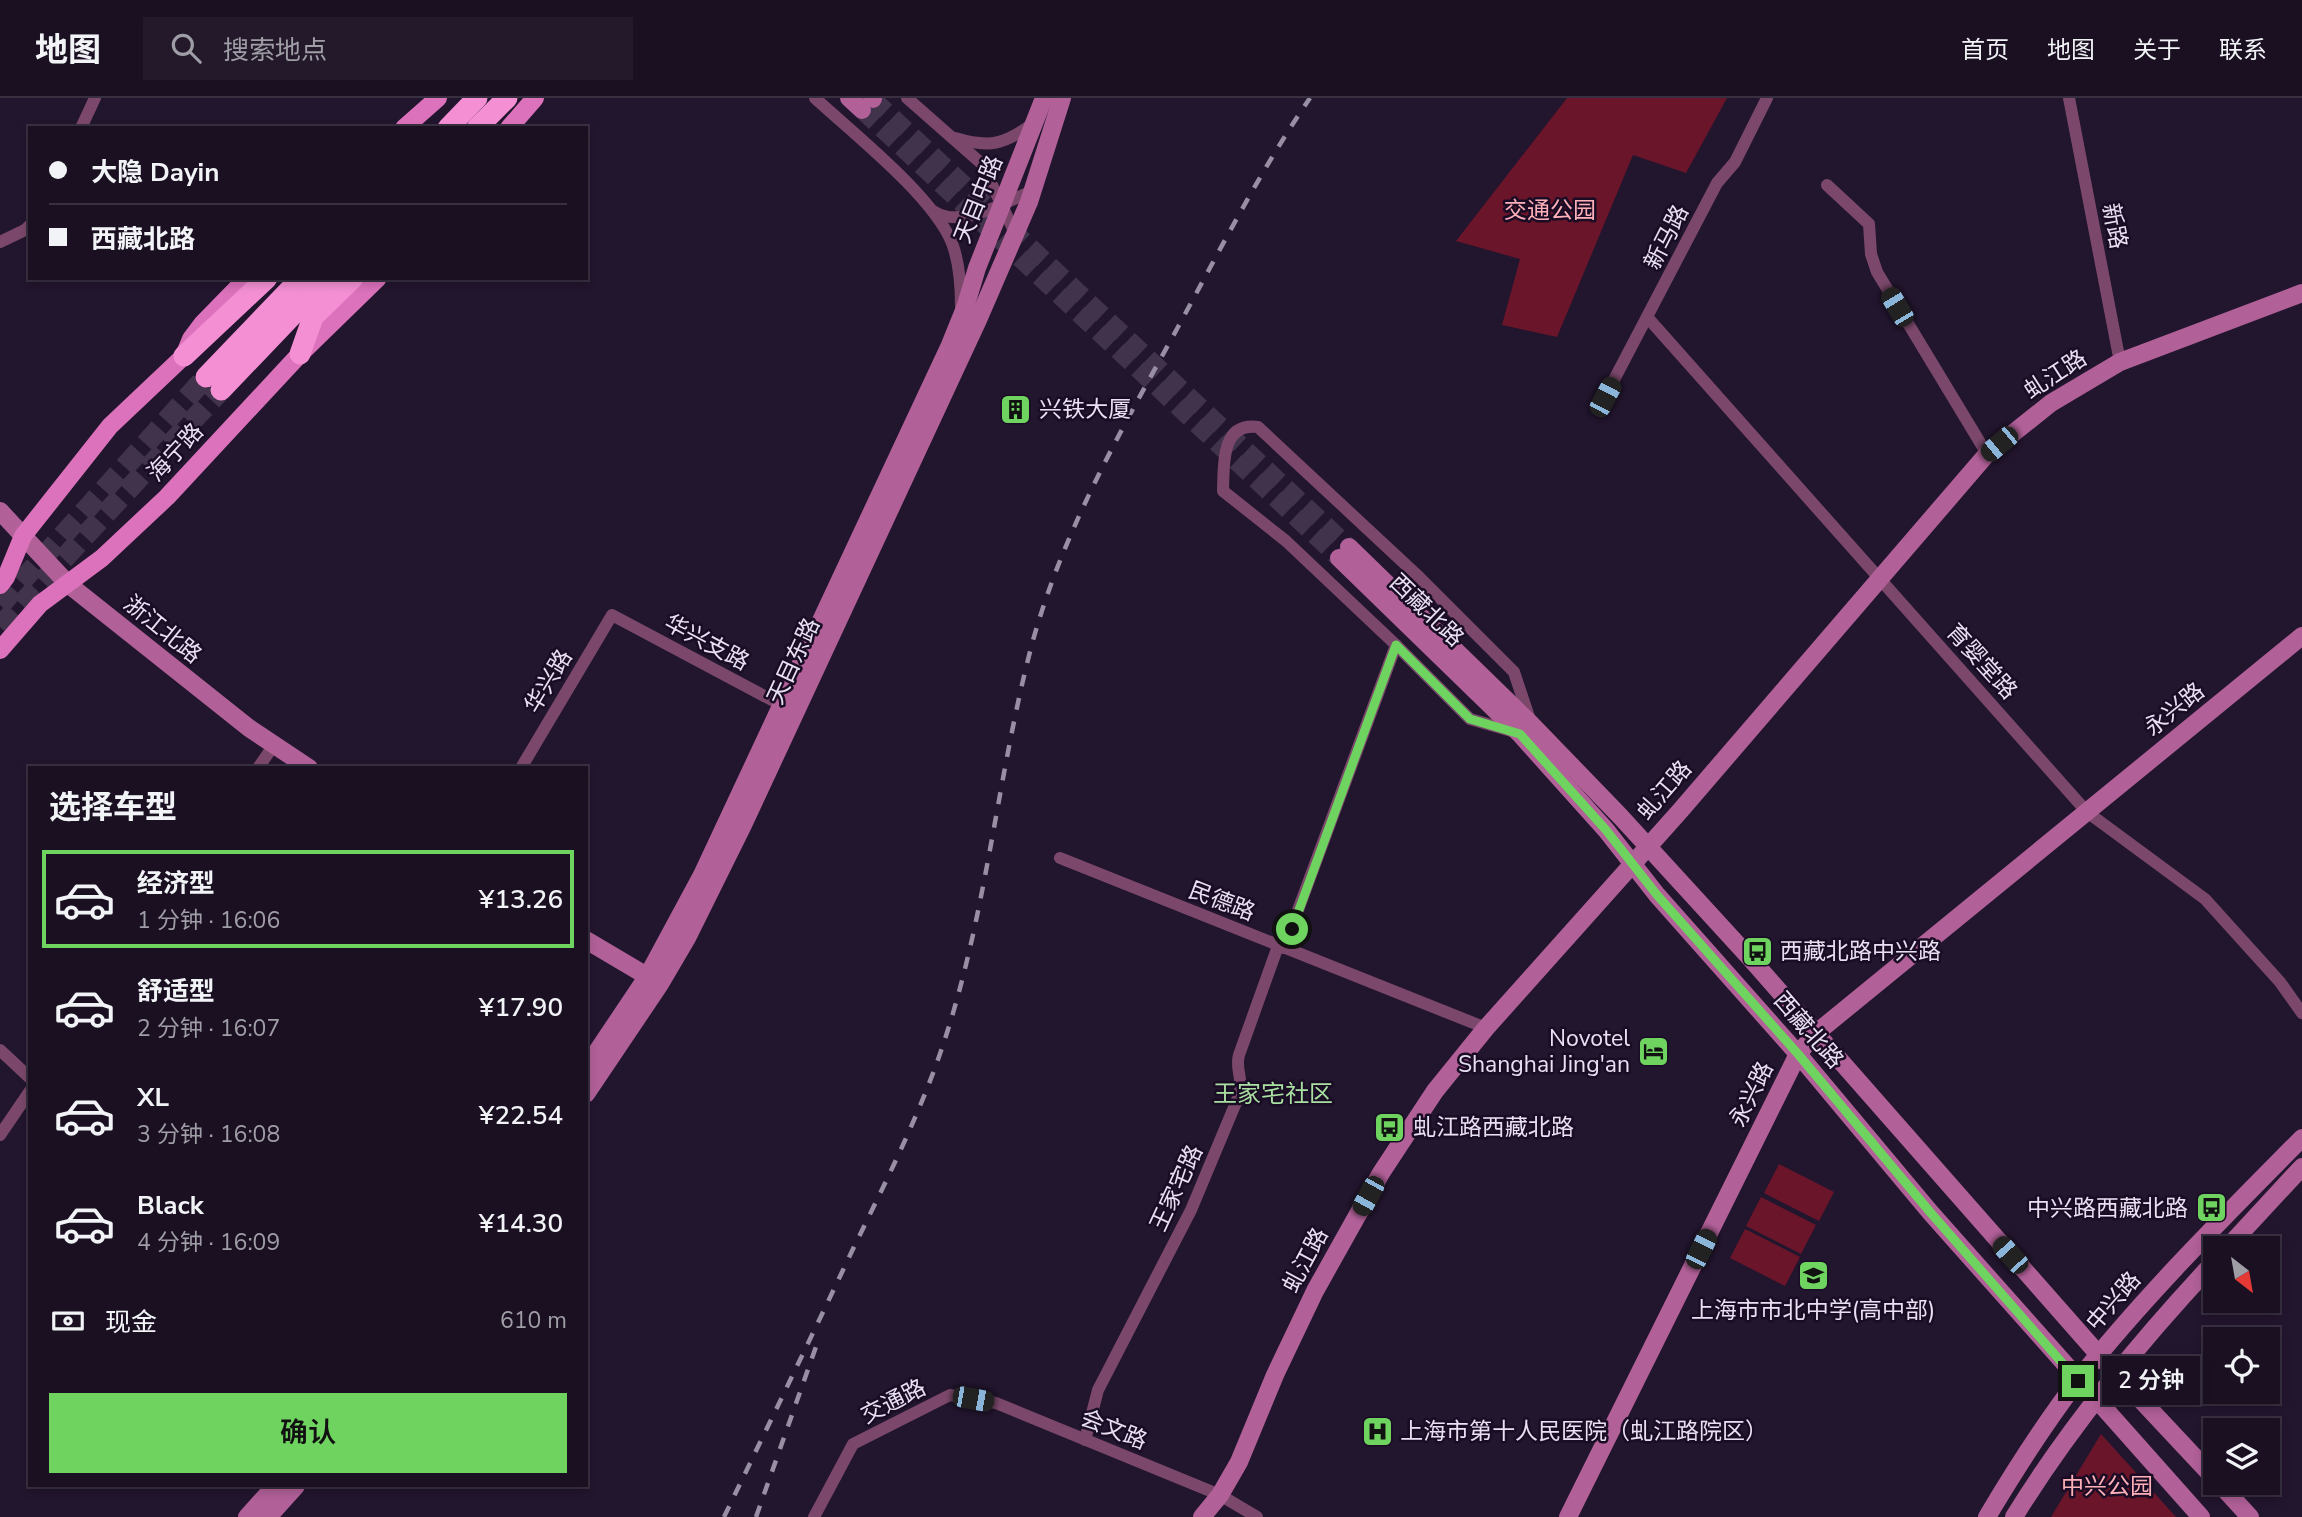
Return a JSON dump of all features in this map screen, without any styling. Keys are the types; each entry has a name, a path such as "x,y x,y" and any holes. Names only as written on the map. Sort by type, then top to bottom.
{"highway":[{"path":"451,126 493,102"},
{"path":"478,126 493,102"},
{"path":"184,356 265,280"},
{"path":"299,280 213,384 326,280"},
{"path":"300,354 313,317 351,280"}],"main road":[{"path":"511,126 535,98"},
{"name":"天目中路","path":"961,320 977,268 1044,98"},
{"name":"天目中路","path":"1015,233 1033,191 1046,141 1062,98"},
{"path":"406,126 434,99"},
{"name":"天目东路","path":"588,1065 687,938 779,750 978,320 1015,233"},
{"path":"0,585 23,536 110,426 184,356 191,339 203,323 245,280"},
{"name":"海宁路","path":"0,650 40,604 102,558 167,497 300,354 376,280"},
{"name":"虬江路","path":"1202,1517 1220,1495 1239,1462 1275,1375 1315,1291 1381,1173 1436,1091 1486,1028 1648,846 1987,454 2051,403 2120,362 2302,293"},
{"name":"天目东路","path":"588,1091 654,980 961,320"},
{"name":"浙江北路","path":"0,511 68,584 168,665 274,746 306,766"},
{"name":"西藏北路","path":"1344,552 1648,846 2099,1355 2203,1466"},
{"name":"永兴路","path":"1568,1517 1798,1054 1815,1034 2302,636"},
{"name":"西藏北路","path":"1525,729 1657,895 1798,1054 1930,1212 2201,1517"},
{"path":"588,941 654,980"},
{"name":"中兴路","path":"1987,1517 2013,1474 2099,1355 2155,1290 2302,1138"},
{"path":"2238,1236 2302,1167"},
{"name":"中兴路","path":"2014,1517 2062,1443 2095,1399 2164,1315 2203,1274"},
{"path":"247,1517 274,1487"},
{"path":"268,1517 295,1487"},
{"name":"西藏北路","path":"2230,1495 2250,1517"}],"street":[{"path":"82,126 95,98"},
{"path":"816,98 894,170 947,232 957,259 961,320"},
{"path":"907,98 977,158 989,176 1015,233"},
{"name":"新马路","path":"1605,397 1717,183 1735,162 1766,98"},
{"name":"新路","path":"2069,98 2120,362"},
{"path":"951,137 975,143 997,144 1008,141 1035,122"},
{"path":"975,214 989,198 989,176"},
{"path":"1827,185 1869,224 1871,254 1877,272 1987,454"},
{"path":"929,208 950,219 975,214 1033,191"},
{"path":"0,242 28,227"},
{"name":"育婴堂路","path":"1648,318 2087,812 2205,899 2280,982 2302,1013"},
{"path":"1251,426 1265,432 1419,577 1514,672 1525,729 1470,719 1396,645 1286,541 1223,491 1224,448 1237,432 1251,426"},
{"name":"华兴支路","path":"612,615 783,706"},
{"name":"华兴路","path":"522,766 612,615"},
{"name":"王家宅路","path":"1085,1440 1092,1406 1104,1375 1191,1210 1217,1152 1241,1087 1236,1063 1396,645"},
{"path":"259,766 274,746"},
{"name":"民德路","path":"1060,858 1486,1028"},
{"path":"0,1051 28,1076"},
{"path":"0,1135 28,1094"},
{"name":"会文路","path":"950,1395 996,1403 1220,1495 1256,1517"},
{"name":"交通路","path":"814,1517 853,1444 950,1395"}],"green space":[{"name":"交通公园","path":"1567,98 1727,98 1686,173 1633,155 1557,337 1502,325 1520,259 1456,241"},
{"path":"1779,1164 1834,1192 1819,1221 1764,1193"},
{"path":"1761,1197 1816,1225 1801,1254 1746,1226"},
{"path":"1745,1229 1800,1257 1785,1286 1730,1258"},
{"name":"中兴公园","path":"2101,1434 2176,1517 2051,1517"}],"tunnel":[{"path":"873,99 1349,547"},
{"path":"862,110 1339,558"},
{"path":"0,605 206,377"},
{"path":"0,627 221,390"}],"railway":[{"path":"724,1517 892,1167 918,1111 940,1053 974,929 1032,644 1060,561 1077,520 1136,404 1257,182 1310,98"},
{"path":"756,1517 818,1341"}],"place":[{"name":"兴铁大厦","path":"1016,409"},
{"name":"西藏北路中兴路","path":"1757,951"},
{"name":"Novotel Shanghai Jing'an","path":"1653,1051"},
{"name":"虬江路西藏北路","path":"1390,1127"},
{"name":"中兴路西藏北路","path":"2211,1208"},
{"name":"上海市市北中学(高中部)","path":"1813,1276"},
{"name":"上海市第十人民医院（虬江路院区）","path":"1377,1431"}],"district":[{"name":"王家宅社区","path":"1273,1094"}],"route":[{"path":"1292,929 1396,645 1470,719 1520,734 1563,780 1657,895 1798,1054 1930,1212 2078,1381"}]}
